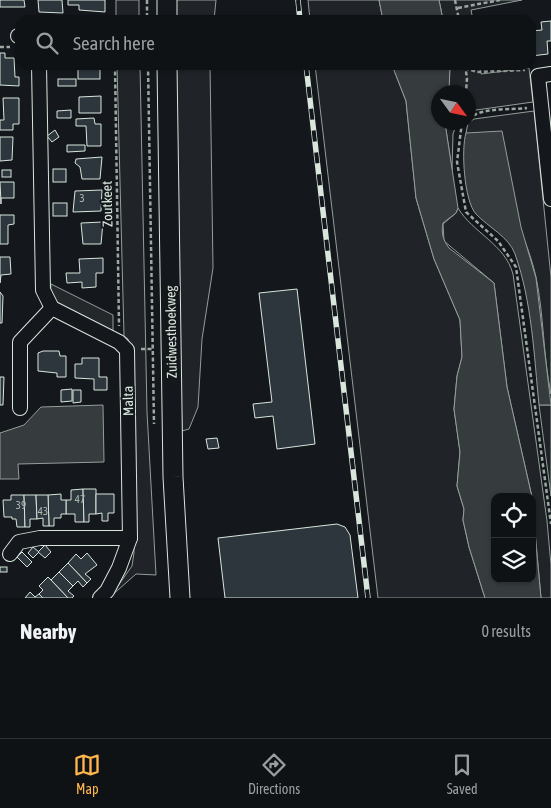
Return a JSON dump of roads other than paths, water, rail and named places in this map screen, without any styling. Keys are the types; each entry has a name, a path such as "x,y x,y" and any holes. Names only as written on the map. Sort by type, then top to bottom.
{"main road":[{"path":"167,0 167,15"},
{"name":"Zuidwesthoekweg","path":"167,70 173,477 180,598"}],"street":[{"path":"20,408 20,342 52,308 43,290 39,70"},
{"path":"545,75 542,107 551,199"},
{"name":"Malta","path":"52,308 119,342 127,350 130,538 119,568 107,591 100,598"},
{"path":"10,554 19,542 40,538 130,538"}],"railway":[{"path":"298,0 300,15"},
{"path":"307,70 368,598"}]}
